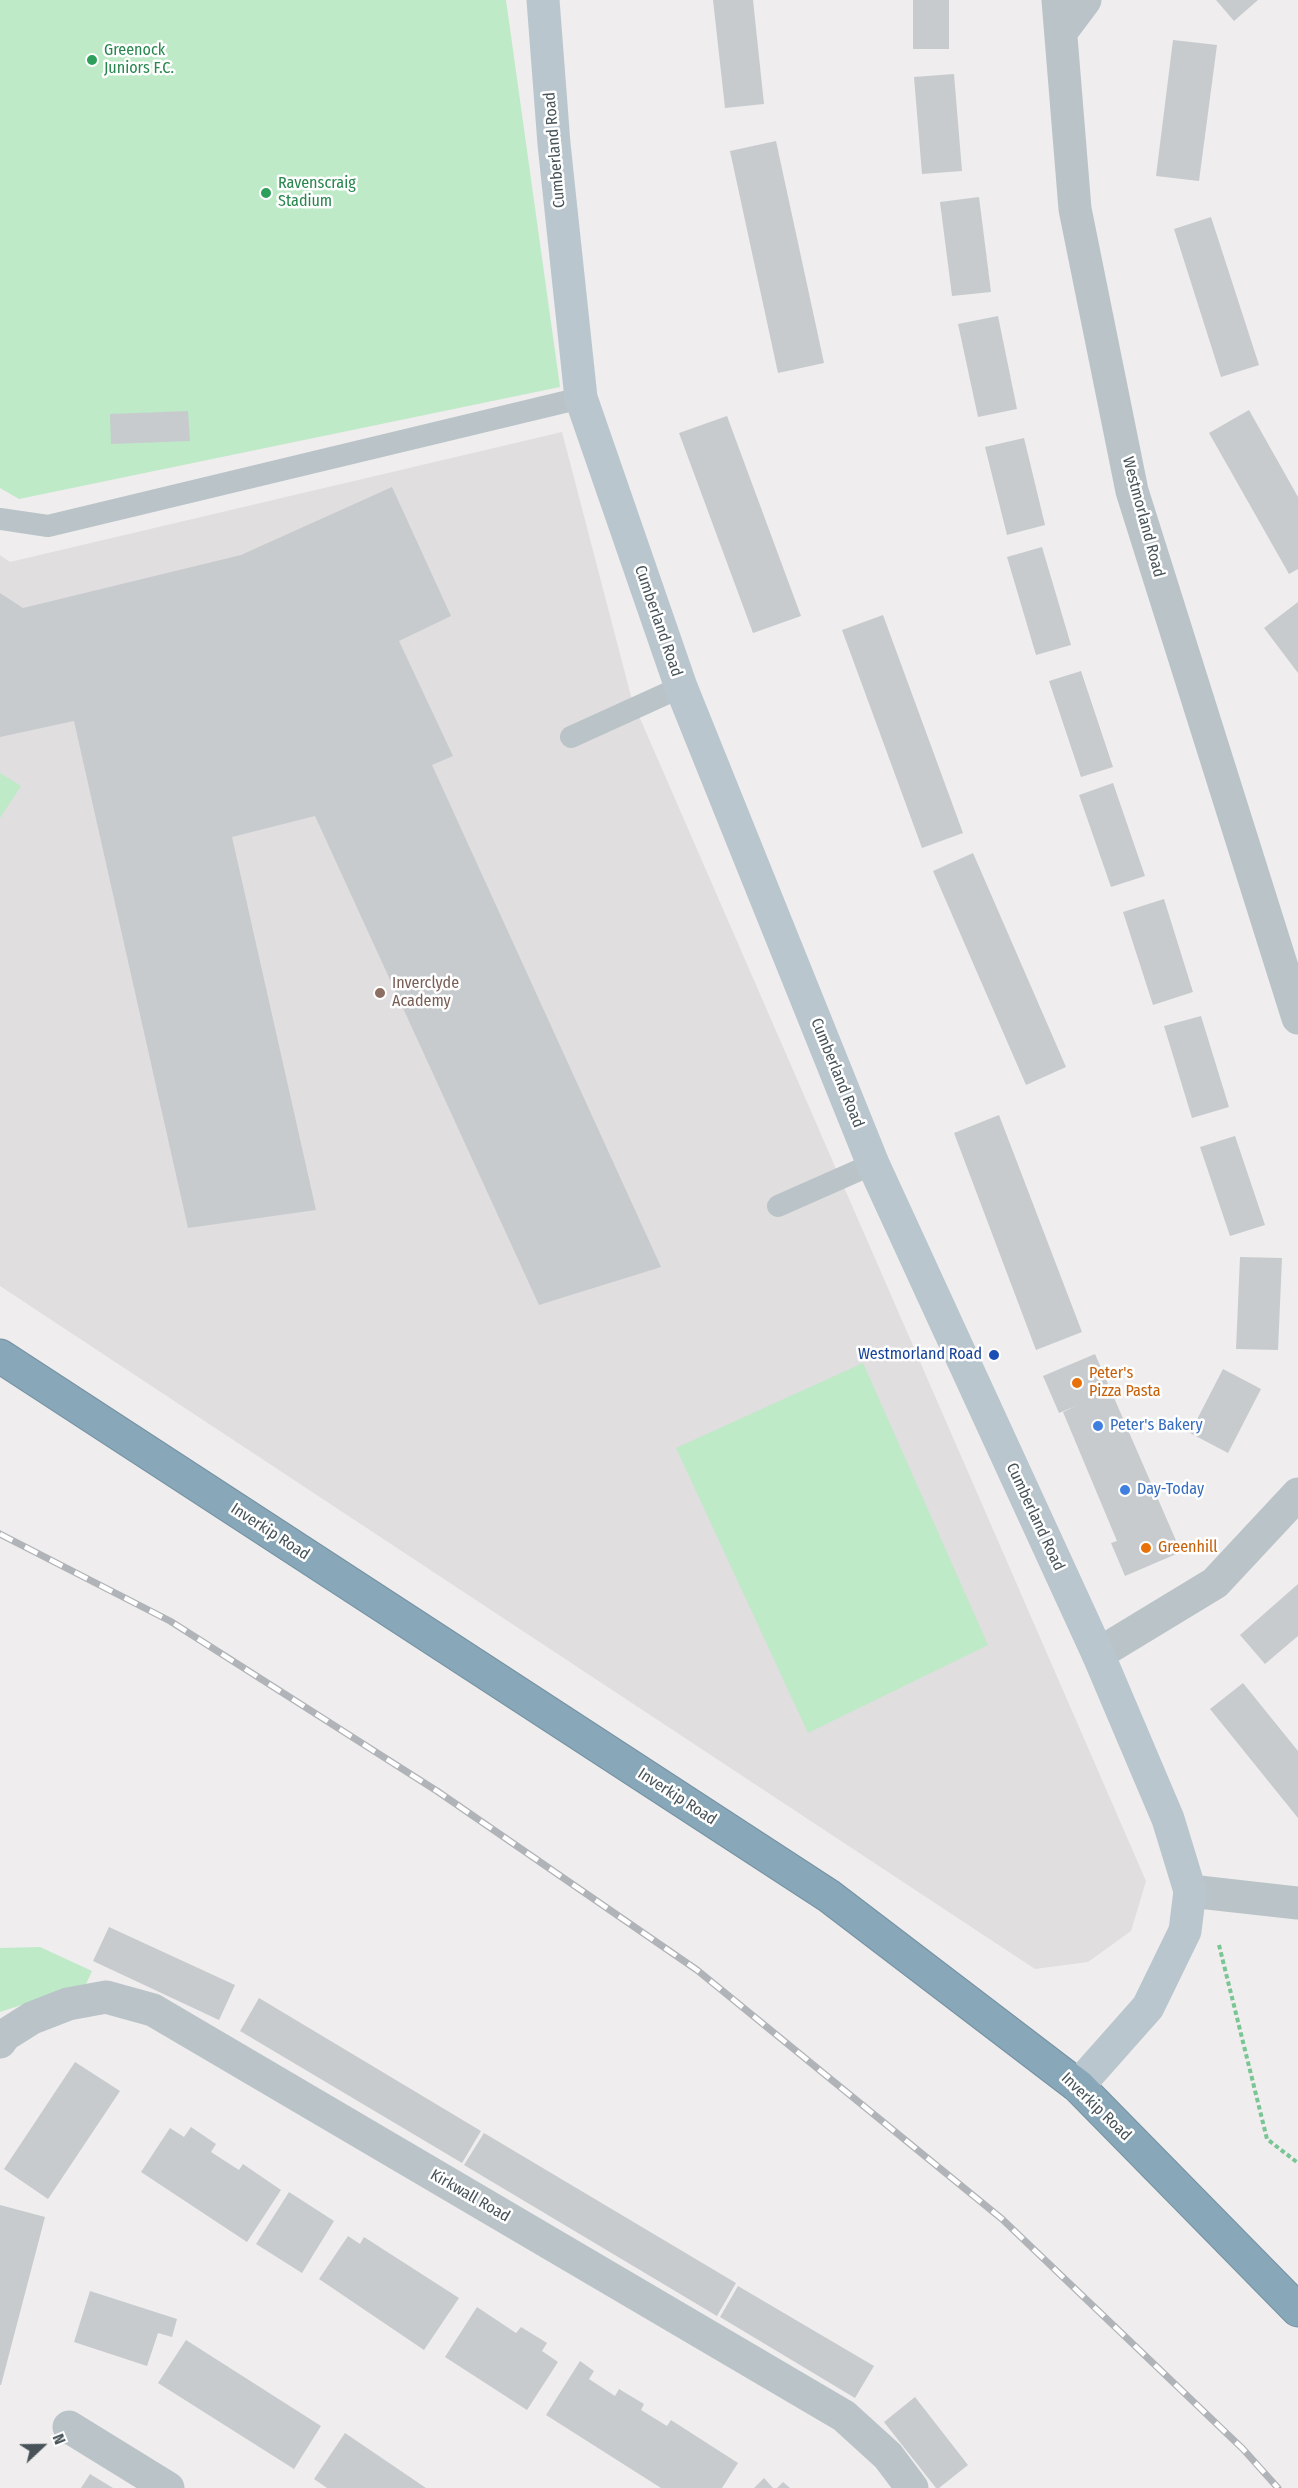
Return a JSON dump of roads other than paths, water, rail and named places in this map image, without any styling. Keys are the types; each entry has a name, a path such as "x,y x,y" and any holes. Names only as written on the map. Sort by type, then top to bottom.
{"highway":[{"name":"Inverkip Road","path":"0,1356 829,1896 1078,2086 1298,2310"}],"street":[{"name":"Cumberland Road","path":"543,0 554,144 580,398 681,687 873,1164 1098,1653 1168,1819 1190,1891 1185,1931 1148,2007 1078,2086"},
{"name":"Westmorland Road","path":"1058,0 1076,209 1132,491 1298,1018"},
{"path":"1061,32 1085,0"},
{"path":"1098,1653 1215,1583 1298,1494"},
{"path":"1190,1891 1298,1903"},
{"name":"Kirkwall Road","path":"0,2042 5,2035 32,2018 68,2004 106,1997 153,2010 844,2416 888,2456 912,2488"},
{"path":"69,2427 168,2488"}],"lane":[{"path":"0,519 48,526 580,398"},
{"path":"571,737 681,687"},
{"path":"778,1206 873,1164"}],"railway":[{"path":"0,1534 170,1621 437,1791 697,1970 1002,2219 1243,2449 1278,2488"}],"place":[{"name":"Greenock Juniors F.C.","path":"92,60"},
{"name":"Ravenscraig Stadium","path":"266,193"},
{"name":"Inverclyde Academy","path":"380,993"},
{"name":"Westmorland Road","path":"994,1355"},
{"name":"Peter's Pizza Pasta","path":"1077,1383"},
{"name":"Peter's Bakery","path":"1098,1426"},
{"name":"Day-Today","path":"1125,1490"},
{"name":"Greenhill","path":"1146,1548"}]}
